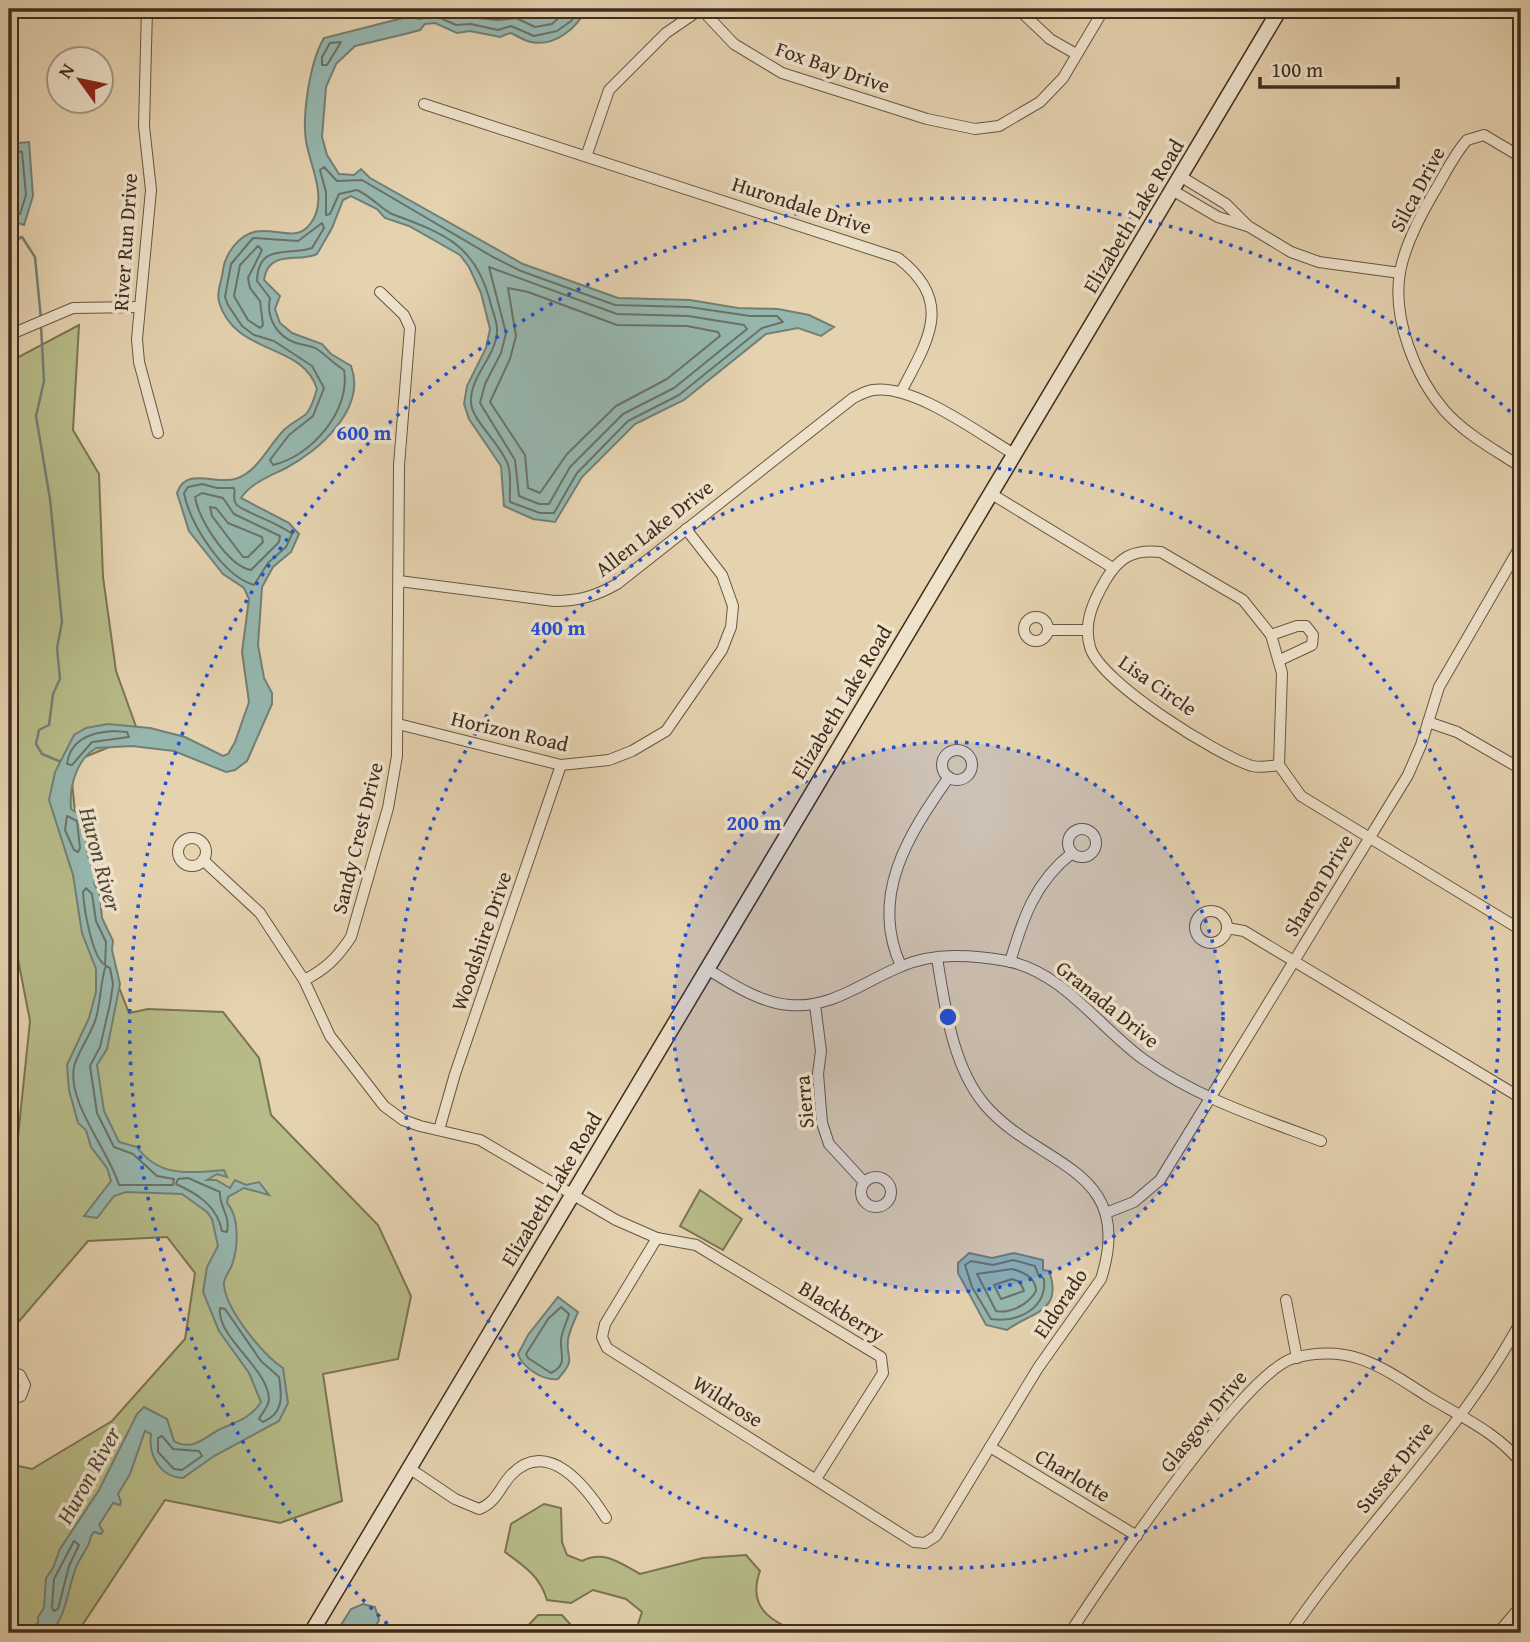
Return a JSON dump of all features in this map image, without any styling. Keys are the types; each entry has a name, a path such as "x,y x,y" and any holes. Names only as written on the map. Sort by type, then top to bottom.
{"street":[{"name":"River Run Drive","path":"147,9 144,126 151,190 139,307 139,362 158,433"},
{"name":"Fox Bay Drive","path":"587,154 609,90 667,33 701,9 734,44 782,73 927,119 988,135 1040,102 1061,81 1104,9"},
{"path":"1018,9 1050,39 1076,54"},
{"name":"Elizabeth Lake Road","path":"311,1633 1280,9"},
{"name":"Hurondale Drive","path":"424,104 587,154 898,258 911,268 922,283 932,304 933,316 927,342 901,392"},
{"name":"Silca Drive","path":"1521,157 1484,135 1474,136 1462,145 1411,236 1400,274 1402,325 1412,359 1429,389 1445,411 1468,432 1521,467"},
{"path":"1180,176 1226,204 1248,226"},
{"path":"1172,190 1218,218 1248,226 1304,258 1400,274"},
{"name":"Sandy Crest Drive","path":"304,980 321,972 341,953 351,937 388,808 397,755 399,465 411,328 404,315 380,292"},
{"path":"9,335 73,308 139,307"},
{"name":"Allen Lake Drive","path":"398,581 576,601 599,594 617,584 853,398 871,390 901,392"},
{"path":"901,392 1014,454"},
{"path":"990,493 1113,568"},
{"name":"Horizon Road","path":"398,724 561,765 609,760 632,751 666,731 722,650 731,627 733,606 730,590 686,529"},
{"name":"Sharon Drive","path":"1106,1213 1149,1193 1212,1099 1414,763 1439,687 1521,545"},
{"path":"1048,629 1087,630 1094,603 1113,568 1130,554 1146,550 1161,552 1243,600 1271,635 1280,660 1283,689 1279,765 1301,796 1521,930"},
{"path":"1271,635 1297,625 1306,626 1313,635 1312,645 1280,660"},
{"name":"Lisa Circle","path":"1087,630 1096,661 1124,689 1243,762 1255,767 1279,765"},
{"path":"1428,722 1457,732 1521,769"},
{"name":"Woodshire Drive","path":"439,1130 561,765"},
{"path":"901,966 889,934 887,906 891,886 914,833 949,777"},
{"path":"1010,962 1028,905 1042,884 1072,853"},
{"path":"203,860 260,913 304,980 331,1036 384,1106 403,1119 480,1140 616,1220 657,1238"},
{"path":"1227,928 1244,931 1521,1098"},
{"name":"Granada Drive","path":"707,969 762,999 788,1005 815,1005 836,998 901,966 937,958 967,955 1010,962 1033,970 1062,989 1143,1059 1212,1099 1321,1142"},
{"name":"Eldorado","path":"936,1536 1038,1368 1101,1279 1107,1251 1106,1213 1084,1177 1003,1123 976,1092 958,1051 937,958"},
{"name":"Sierra","path":"815,1005 821,1051 818,1074 822,1123 829,1144 864,1182"},
{"name":"Wildrose","path":"657,1238 598,1337 607,1348 914,1542 926,1548 936,1536"},
{"name":"Blackberry","path":"657,1238 696,1245 877,1354 884,1361 883,1374 816,1479"},
{"path":"1286,1300 1297,1358"},
{"name":"Sussex Drive","path":"1290,1633 1347,1555 1461,1416 1521,1321"},
{"name":"Glasgow Drive","path":"1070,1633 1137,1536 1253,1387 1274,1368 1297,1358 1332,1353 1366,1359 1461,1416 1512,1451 1521,1463"},
{"path":"9,1371 20,1375 25,1385 21,1396 9,1400"},
{"name":"Charlotte","path":"990,1447 1137,1536"},
{"path":"409,1468 454,1499 479,1509 488,1506 524,1463 540,1460 561,1467 575,1477 589,1490 606,1518"},
{"path":"1498,1633 1521,1605"}],"green space":[{"path":"79,325 73,430 99,474 103,577 116,671 139,735 70,763 84,897 129,1013 148,1009 223,1012 259,1058 271,1115 378,1225 411,1296 398,1359 323,1374 342,1501 280,1523 165,1500 77,1633 9,1633 9,1464 32,1469 112,1421 185,1339 195,1273 167,1237 88,1241 9,1333 9,1156 17,1146 30,1021 9,913 9,362"},
{"path":"700,1190 742,1219 723,1250 680,1226"},
{"path":"544,1504 561,1508 562,1542 567,1555 582,1561 605,1557 640,1574 703,1558 746,1555 760,1571 757,1594 764,1611 780,1624 802,1633 628,1633 637,1627 642,1612 626,1599 593,1590 571,1603 547,1600 536,1578 505,1552 511,1524"},
{"path":"538,1615 562,1615 578,1633 521,1633"}],"water":[{"path":"411,9 586,9 571,29 548,42 531,42 510,33 500,37 470,31 457,33 435,23 425,24 420,30 355,46 336,64 326,87 322,137 327,155 339,174 354,175 361,169 370,178 523,264 618,298 690,300 738,308 778,309 809,315 834,327 821,336 798,328 766,334 684,400 635,424 582,477 555,522 533,519 504,506 501,466 469,419 464,404 467,386 486,348 490,329 481,293 460,255 409,226 385,218 377,209 351,196 343,200 332,228 317,254 277,261 267,270 264,280 280,296 275,309 280,323 292,333 322,344 331,354 351,366 354,382 346,412 325,439 299,460 255,484 241,498 289,523 299,534 291,552 273,567 262,587 258,645 264,678 272,693 272,704 247,761 235,770 226,772 174,751 132,746 96,748 83,760 75,775 71,809 83,817 88,856 100,869 94,883 100,896 102,918 113,941 112,950 120,984 107,1049 97,1065 104,1111 119,1142 137,1147 155,1164 176,1171 224,1170 227,1177 217,1174 207,1180 216,1180 230,1188 235,1180 246,1185 259,1182 269,1195 244,1188 228,1197 227,1203 236,1224 236,1242 234,1258 224,1285 231,1307 247,1331 283,1368 288,1403 279,1421 214,1456 183,1478 168,1474 157,1464 152,1450 151,1434 145,1431 130,1474 118,1494 120,1505 113,1503 99,1525 103,1531 101,1534 94,1532 91,1536 77,1565 57,1625 51,1633 13,1633 17,1629 29,1629 38,1623 38,1617 44,1608 46,1578 60,1549 99,1490 137,1414 144,1407 167,1419 174,1441 188,1445 245,1418 261,1402 249,1373 219,1331 203,1292 207,1267 218,1246 212,1219 207,1212 182,1194 126,1192 114,1196 97,1218 84,1216 111,1181 107,1168 91,1147 86,1130 78,1123 69,1090 67,1065 89,1018 96,992 96,969 82,933 73,875 49,800 55,772 74,735 86,728 108,724 150,728 185,737 223,756 228,754 235,742 249,702 242,652 249,599 244,588 223,574 189,531 177,493 187,480 235,479 250,471 278,436 308,412 317,389 309,374 298,363 253,341 239,332 227,319 218,298 224,264 227,255 244,236 267,231 298,233 314,218 318,189 306,141 305,117 311,74 324,38 403,18"},
{"path":"29,142 33,196 24,225 9,220 9,144"},
{"path":"969,1253 992,1258 1014,1253 1043,1260 1043,1270 1049,1271 1052,1285 1052,1295 1048,1303 1042,1310 1007,1330 986,1325 958,1273 958,1263"},
{"path":"558,1297 578,1312 568,1339 568,1366 558,1379 552,1379 529,1369 518,1354 528,1335"},
{"path":"363,1604 375,1607 379,1620 372,1633 336,1633 351,1609"}],"waterway":[{"path":"9,243 22,237 35,257 41,319"},
{"path":"41,326 44,381 36,416 50,499 62,622 57,648 60,679 53,694 49,725 39,730 36,744 42,754 59,761"}],"water label":[{"name":"Huron River","path":"101,859"},
{"name":"Huron River","path":"88,1475"}]}
